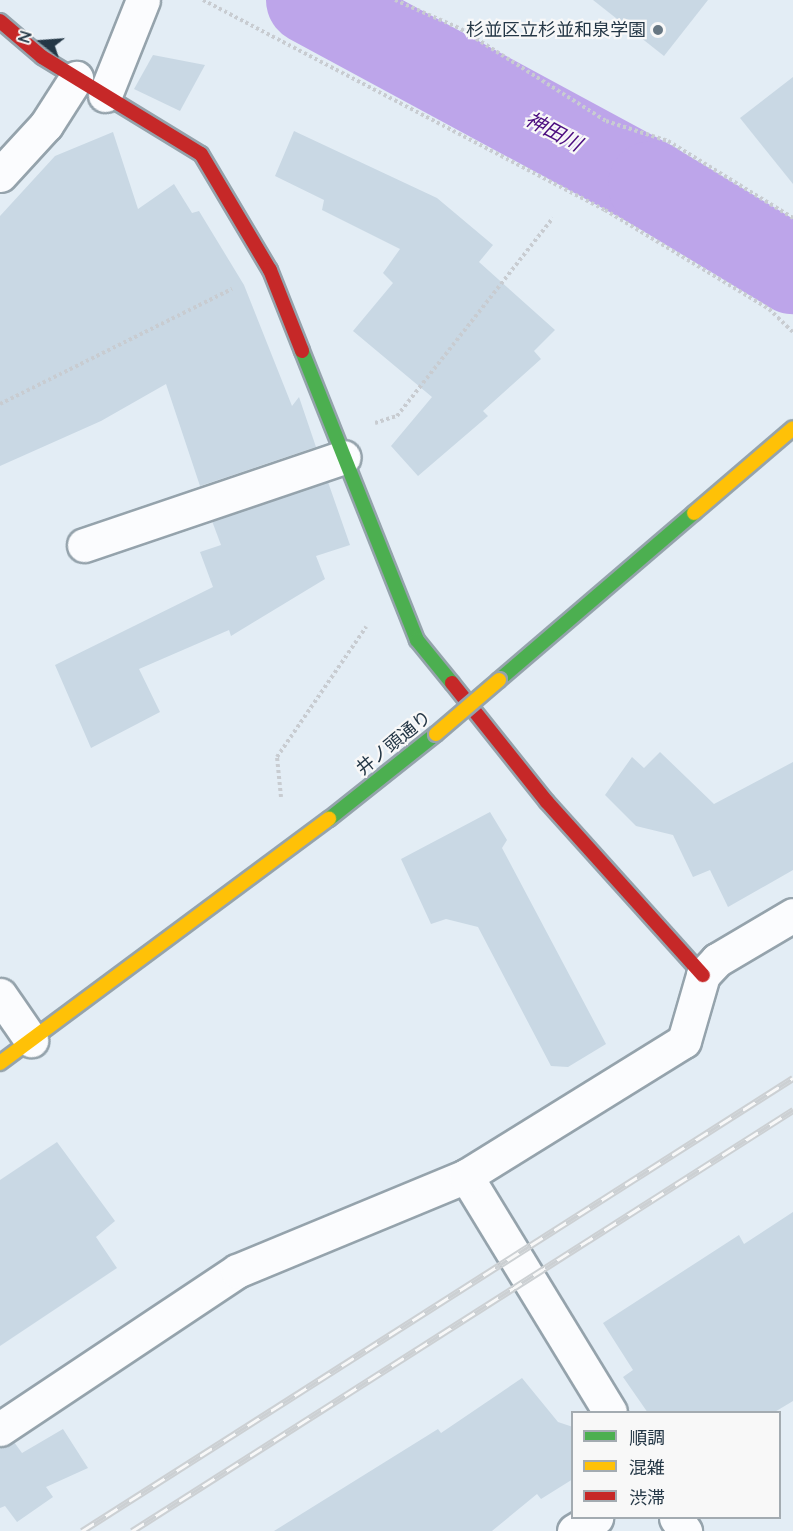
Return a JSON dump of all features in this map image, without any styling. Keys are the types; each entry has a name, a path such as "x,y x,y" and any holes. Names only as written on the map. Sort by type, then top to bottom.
{"street":[{"path":"105,95 143,0"},
{"path":"0,21 42,57 201,154 270,270 417,640 518,766 703,975"},
{"path":"0,175 46,125 75,78"},
{"name":"井ノ頭通り","path":"0,1063 295,846 436,734 793,428"},
{"path":"84,545 340,446"},
{"path":"0,1429 237,1271 466,1176 684,1041 703,975 717,960 793,915"},
{"path":"0,995 31,1040"},
{"path":"466,1176 609,1411"},
{"path":"574,1531 594,1519"}],"path":[{"path":"203,0 605,210 769,309 793,332"},
{"path":"395,0 461,29 606,121 668,141 793,218"},
{"path":"340,446 397,416 553,218"},
{"path":"0,404 270,270"},
{"path":"280,797 277,757 370,620 398,595"}],"building":[{"name":"杉並区立杉並和泉学園","path":"593,0 708,0 664,56"},
{"path":"153,55 205,65 180,111 134,89"},
{"path":"793,77 793,184 740,118"},
{"path":"294,131 437,198 493,245 479,262 555,330 534,351 541,359 483,411 488,416 418,476 391,446 432,397 353,331 393,283 383,273 400,249 322,210 324,200 275,176"},
{"path":"113,132 138,209 174,184 192,213 199,211 244,285 292,406 299,397 316,447 200,486 166,384 101,421 0,466 0,216 55,156"},
{"path":"328,482 350,545 316,556 325,579 231,636 229,630 139,669 160,712 91,748 55,665 213,587 200,552 221,545 212,521"},
{"path":"660,752 714,804 793,762 793,870 728,907 710,870 693,877 673,835 636,826 605,795 632,757 644,768"},
{"path":"490,812 507,840 502,848 606,1044 568,1067 551,1066 478,927 446,919 431,924 401,859"},
{"path":"57,1142 115,1221 96,1237 117,1268 0,1346 0,1180"},
{"path":"793,1212 793,1401 776,1411 647,1411 623,1377 633,1370 603,1323 739,1235 744,1244"},
{"path":"522,1378 558,1422 571,1426 571,1480 541,1499 537,1494 492,1531 274,1531 438,1429 441,1433"},
{"path":"63,1429 88,1468 46,1487 53,1497 17,1522 5,1506 0,1508 0,1448 14,1442 22,1453"}],"waterway":[{"name":"神田川","path":"310,0 652,185 793,270"}],"railway":[{"path":"82,1531 793,1078"},
{"path":"132,1531 793,1110"}],"traffic: fast":[{"path":"302,351 417,640 452,683"},
{"path":"499,680 694,513"},
{"path":"329,819 436,734"}],"traffic: slow":[{"path":"694,513 793,428"},
{"path":"436,734 499,680"},
{"path":"0,1063 329,819"}],"traffic: jam":[{"path":"0,21 42,57 201,154 270,270 302,351"},
{"path":"452,683 547,802 703,975"}],"place":[{"name":"杉並区立杉並和泉学園","path":"658,30"}]}
